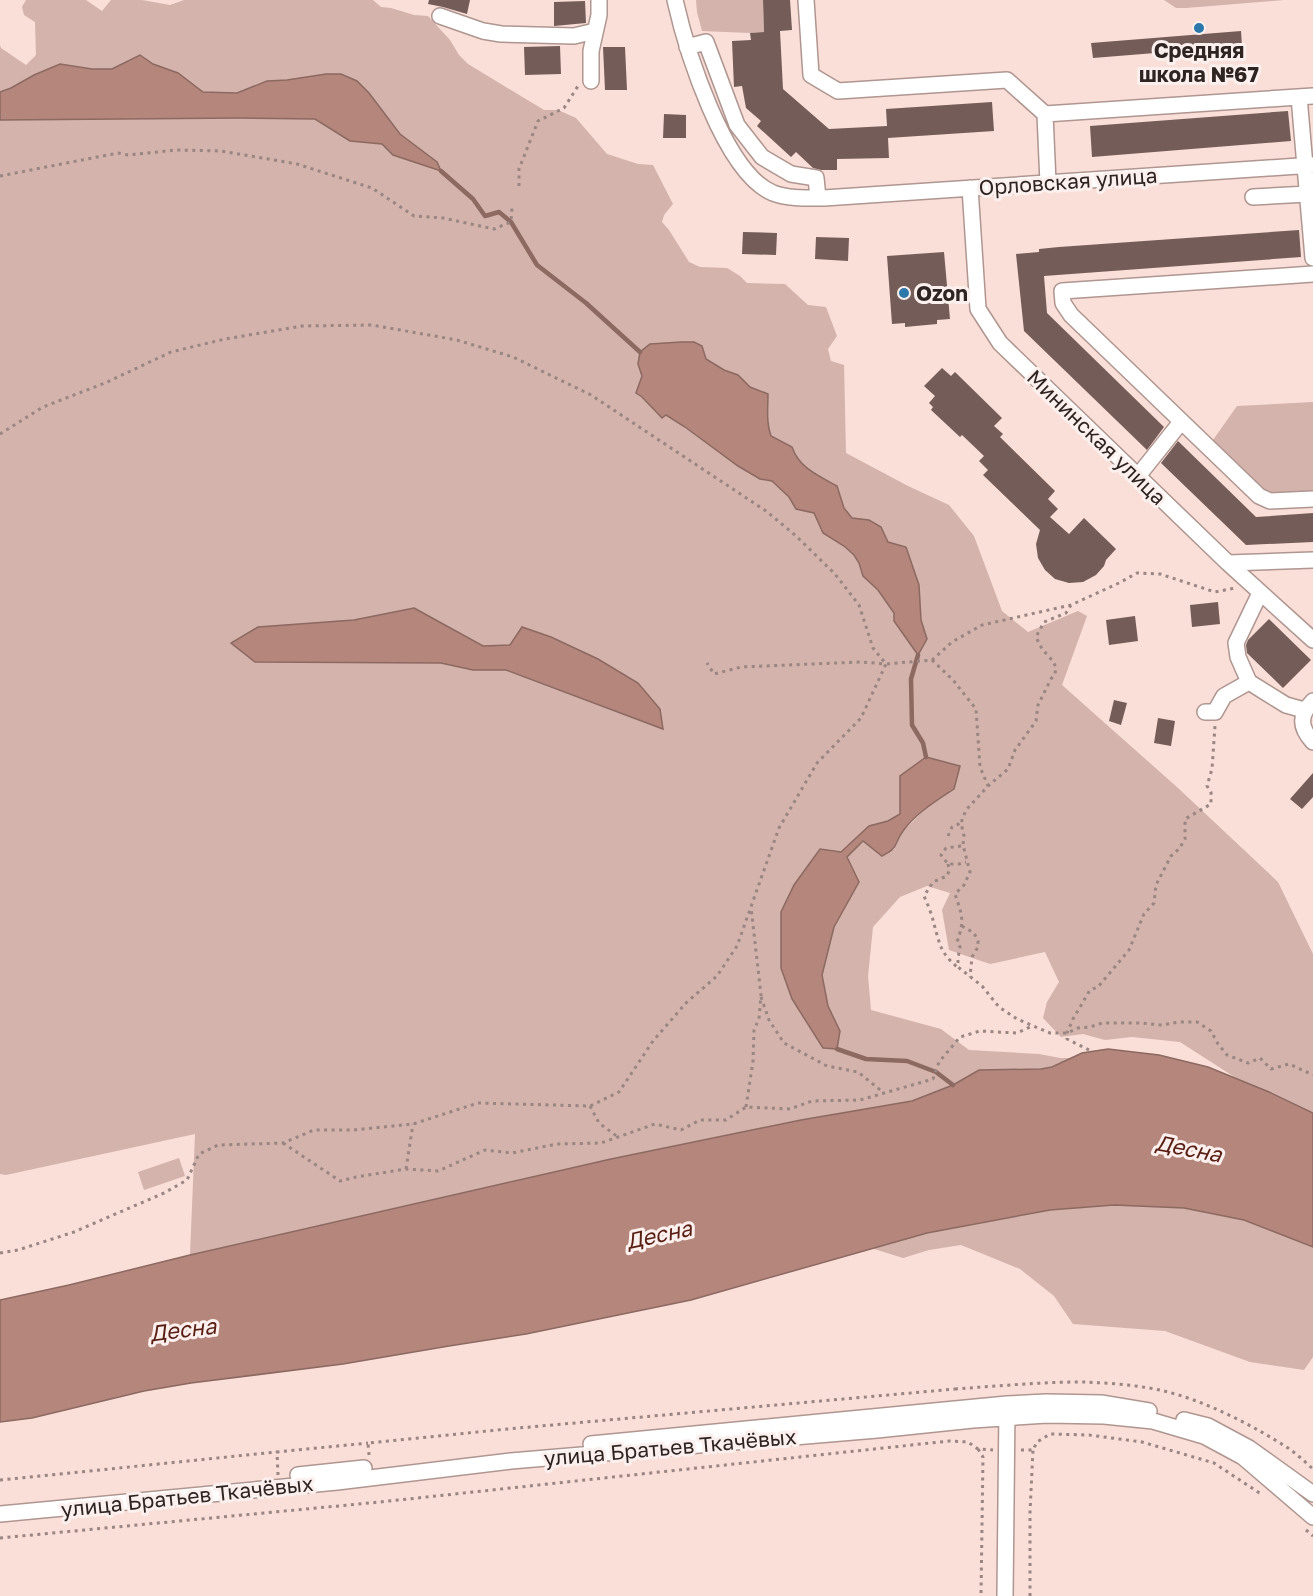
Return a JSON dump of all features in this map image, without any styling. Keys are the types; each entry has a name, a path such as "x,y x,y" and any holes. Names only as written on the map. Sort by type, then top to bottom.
{"street":[{"path":"584,83 599,15 599,0"},
{"name":"Орловская улица","path":"675,0 687,46 719,128 742,166 756,182 772,193 793,198 821,198 1309,165"},
{"path":"806,0 811,75 838,91 1007,80 1045,114 1048,183"},
{"path":"440,16 483,31 501,34 574,36 595,31"},
{"path":"687,46 706,42 737,125 762,157 792,174 816,178 821,198"},
{"path":"1045,114 1306,96 1308,194 1313,258"},
{"name":"Мининская улица","path":"970,188 978,309 1000,344 1228,563 1313,640"},
{"path":"1253,197 1308,194"},
{"path":"1313,274 1062,291 1063,303 1071,315 1259,496 1270,501 1313,499"},
{"path":"1138,476 1181,422"},
{"path":"1228,563 1313,560"},
{"path":"1256,589 1236,643 1238,657 1249,682 1286,705 1308,705 1301,719 1307,736 1313,742"},
{"path":"1210,712 1224,696 1249,682"},
{"name":"улица Братьев Ткачёвых","path":"0,1504 865,1431 1046,1402 1101,1403 1154,1412 1208,1426 1249,1448 1313,1494"},
{"path":"1005,1596 1007,1410"},
{"name":"улица Братьев Ткачёвых","path":"1007,1410 1047,1415 1104,1416 1153,1421 1204,1436 1243,1457 1309,1523"},
{"name":"улица Братьев Ткачёвых","path":"0,1514 371,1472"}],"path":[{"path":"519,186 519,169 538,121 564,108 584,83"},
{"path":"0,176 118,153 128,155 176,150 221,151 297,164 372,188 414,216 443,218 494,228 511,222 512,207"},
{"path":"0,434 43,408 105,383 171,352 225,339 302,326 372,325 457,340 513,357 591,395 766,510 835,574 859,605 873,648 886,664"},
{"path":"707,663 714,674 741,667 861,662 886,664 932,660 952,642 982,625 1071,605 1137,573 1160,574 1215,592 1256,589"},
{"path":"958,967 960,947 957,942 962,926 962,916 955,894 964,885 969,872 961,823 966,810 988,786 1008,769 1015,750 1036,721 1038,705 1051,679 1056,674 1056,667 1042,650 1036,637 1044,622 1066,613 1071,605"},
{"path":"932,660 953,680 976,709 980,767 988,786"},
{"path":"0,1253 18,1250 74,1232 164,1193 187,1180 199,1154 218,1145 283,1143 314,1130 353,1130 413,1124 478,1103 590,1106 619,1092 654,1041 686,1003 717,976 737,946 779,828 816,763 861,718 886,664"},
{"path":"1089,1050 1066,1039 1073,1018 1090,990 1098,987 1129,950 1144,914 1154,903 1156,885 1171,856 1185,839 1185,819 1211,804 1211,792 1207,786 1212,769 1210,712"},
{"path":"948,836 952,827 961,823"},
{"path":"961,846 946,848 941,855 948,864 947,876 933,882 924,896 938,943 947,958 982,986 999,1007 1017,1019 1050,1033 1067,1033 1102,1023 1162,1025 1197,1022 1211,1031 1227,1054 1248,1063 1260,1058 1271,1069 1289,1064 1313,1075"},
{"path":"948,864 966,862"},
{"path":"751,906 761,995 769,1020 784,1043 827,1066 858,1072 884,1093"},
{"path":"962,926 974,933 978,941 978,947 972,957 969,976"},
{"path":"746,1107 753,1061 754,1030 759,1018 761,995"},
{"path":"283,1143 340,1181 406,1169 438,1172 485,1150 512,1153 557,1144 601,1143 656,1124 681,1130 700,1120 726,1120 746,1107 790,1109 812,1101 861,1100 933,1079 939,1062 960,1037 980,1031 1017,1033 1033,1026"},
{"path":"590,1106 599,1123 618,1137"},
{"path":"406,1169 413,1124"},
{"path":"374,1502 368,1443 955,1389"},
{"path":"1030,1596 1033,1450 1037,1442 1050,1434 1089,1435 1142,1442 1177,1451 1214,1463 1265,1497"},
{"path":"0,1538 374,1502 949,1441 968,1442 978,1449 983,1458 981,1596"},
{"path":"978,1449 1033,1450"},
{"path":"0,1480 276,1452"},
{"path":"1309,1523 1313,1536"}],"shaded area":[{"path":"26,0 86,0 102,11 111,0 142,0 170,5 184,0 373,0 381,7 428,16 468,64 544,110 558,110 576,118 607,154 638,164 653,165 673,204 664,215 662,222 689,262 700,267 727,268 747,283 785,284 808,305 826,307 837,336 828,349 831,361 844,365 846,453 949,505 974,536 1002,611 1028,632 1078,611 1087,616 1062,685 1178,788 1278,882 1313,954 1313,1113 1236,1078 1180,1042 1132,1037 1105,1040 1083,1034 1061,1037 1043,1018 1047,1002 1059,982 1045,952 990,964 949,950 942,910 950,893 927,886 900,897 873,927 868,976 871,1010 941,1029 969,1050 1071,1058 1052,1067 1041,1069 979,1070 953,1085 912,1101 801,1120 611,1159 190,1255 195,1134 6,1175 0,1174 0,120 315,119 350,141 382,144 393,155 440,171 437,162 400,134 369,93 341,74 267,81 237,93 203,92 178,73 153,64 140,55 112,69 60,65 0,92 0,45 26,65 36,55 35,22 24,15 22,7","holes":["702,347 706,359 738,375 750,387 767,394 771,436 792,447 799,461 817,475 837,486 844,508 852,518 869,520 881,527 888,542 906,547 919,585 921,620 927,639 918,655 894,621 894,614 878,590 863,576 854,555 823,533 814,513 796,509 790,497 772,481 760,479 738,466 685,427 665,415 662,418 636,393 642,376","414,608 483,646 510,645 522,627 551,637 598,659 663,729 506,670 473,670 441,663 354,620","926,757 954,789 926,808 903,831 894,850 863,841 847,857 859,882 834,927 822,975 828,1006 840,1031 823,1048 792,999 781,968 841,852 869,826 888,821 900,814 901,776"]},
{"path":"696,0 763,0 764,32 702,31"},
{"path":"1164,0 1284,0 1176,8"},
{"path":"1313,402 1313,492 1277,494 1259,487 1213,440 1237,406"},
{"path":"179,1158 185,1176 144,1190 138,1172"},
{"path":"1114,1205 1184,1208 1244,1220 1313,1247 1313,1357 1304,1370 1250,1362 1165,1331 1073,1324 1054,1296 1020,1269 961,1245 929,1250 903,1258 871,1248 1005,1217 1050,1210"}],"water":[{"path":"140,55 153,64 178,73 203,92 237,93 267,81 341,74 357,81 400,134 437,162 441,171 393,155 382,144 350,141 315,119 0,120 0,92 34,75 60,64 92,69 112,69"},
{"path":"694,342 702,346 706,359 738,375 750,387 768,394 768,421 771,436 792,447 799,461 817,475 837,486 844,508 852,518 869,520 881,527 888,542 906,547 919,585 921,620 927,639 918,655 894,621 894,613 878,590 863,576 854,555 823,533 814,513 796,509 789,497 772,481 760,479 738,466 666,415 662,418 636,393 642,376 638,364 640,352 650,344"},
{"path":"414,608 483,646 510,645 522,627 551,637 598,659 638,683 660,709 663,729 506,670 473,670 441,663 255,662 231,643 258,627 354,620"},
{"path":"926,757 960,766 954,789 914,819 888,853 882,856 863,841 847,857 859,882 834,927 822,975 828,1006 840,1031 837,1049 823,1048 792,999 781,968 781,912 794,885 820,849 841,852 869,826 888,821 900,814 900,776"},
{"name":"Десна","path":"1108,1049 1159,1055 1208,1067 1313,1113 1313,1247 1244,1220 1184,1208 1114,1205 1050,1210 927,1233 691,1300 526,1334 343,1364 191,1383 144,1391 32,1418 0,1422 0,1300 611,1159 801,1120 912,1101 953,1085 979,1070 1041,1069 1052,1067 1082,1053"}],"building":[{"path":"429,0 470,0 467,14 428,4"},
{"path":"763,0 790,0 792,30 780,31 783,89 829,129 887,126 886,109 992,102 994,131 888,138 889,158 837,159 837,170 813,168 796,152 791,157 757,126 761,121 746,108 742,86 734,87 732,41 751,40 750,33 764,32"},
{"path":"585,1 586,23 554,26 554,2"},
{"path":"1241,31 1242,46 1093,58 1091,43"},
{"path":"560,46 561,74 525,75 524,47"},
{"path":"603,47 625,47 627,90 605,90"},
{"path":"1288,111 1291,141 1092,157 1090,126"},
{"path":"664,114 686,115 686,138 663,138"},
{"path":"1299,230 1301,257 1044,276 1047,313 1164,427 1147,450 1024,331 1016,254 1059,247"},
{"path":"743,232 777,233 776,255 742,254"},
{"path":"816,237 849,238 848,261 815,259"},
{"path":"944,252 950,319 937,320 937,324 905,327 905,323 892,324 887,256"},
{"path":"942,368 951,376 955,372 1002,418 994,426 1003,434 1000,437 1055,491 1048,499 1058,509 1050,517 1069,534 1084,518 1116,549 1096,575 1083,582 1069,583 1055,579 1045,570 1038,558 1036,544 1040,530 983,475 988,470 979,461 984,456 931,410 933,407 929,403 935,396 924,386"},
{"path":"1178,441 1256,517 1313,513 1313,542 1246,545 1161,463"},
{"path":"1218,602 1220,624 1192,627 1190,605"},
{"path":"1135,616 1138,641 1109,645 1106,620"},
{"path":"1269,619 1311,660 1283,688 1247,653 1248,640"},
{"path":"1114,700 1127,703 1121,725 1109,721"},
{"path":"1158,718 1175,721 1171,746 1154,743"},
{"path":"1313,773 1313,797 1302,809 1290,799"}],"waterway":[{"path":"441,171 473,199 485,216 499,212 511,222 537,265 586,303 640,352"},
{"path":"918,655 911,679 912,725 923,743 926,757"},
{"path":"837,1049 866,1059 907,1061 936,1072 953,1085"}],"place":[{"name":"Средняя школа №67","path":"1199,28"},
{"name":"Ozon","path":"904,293"}]}
